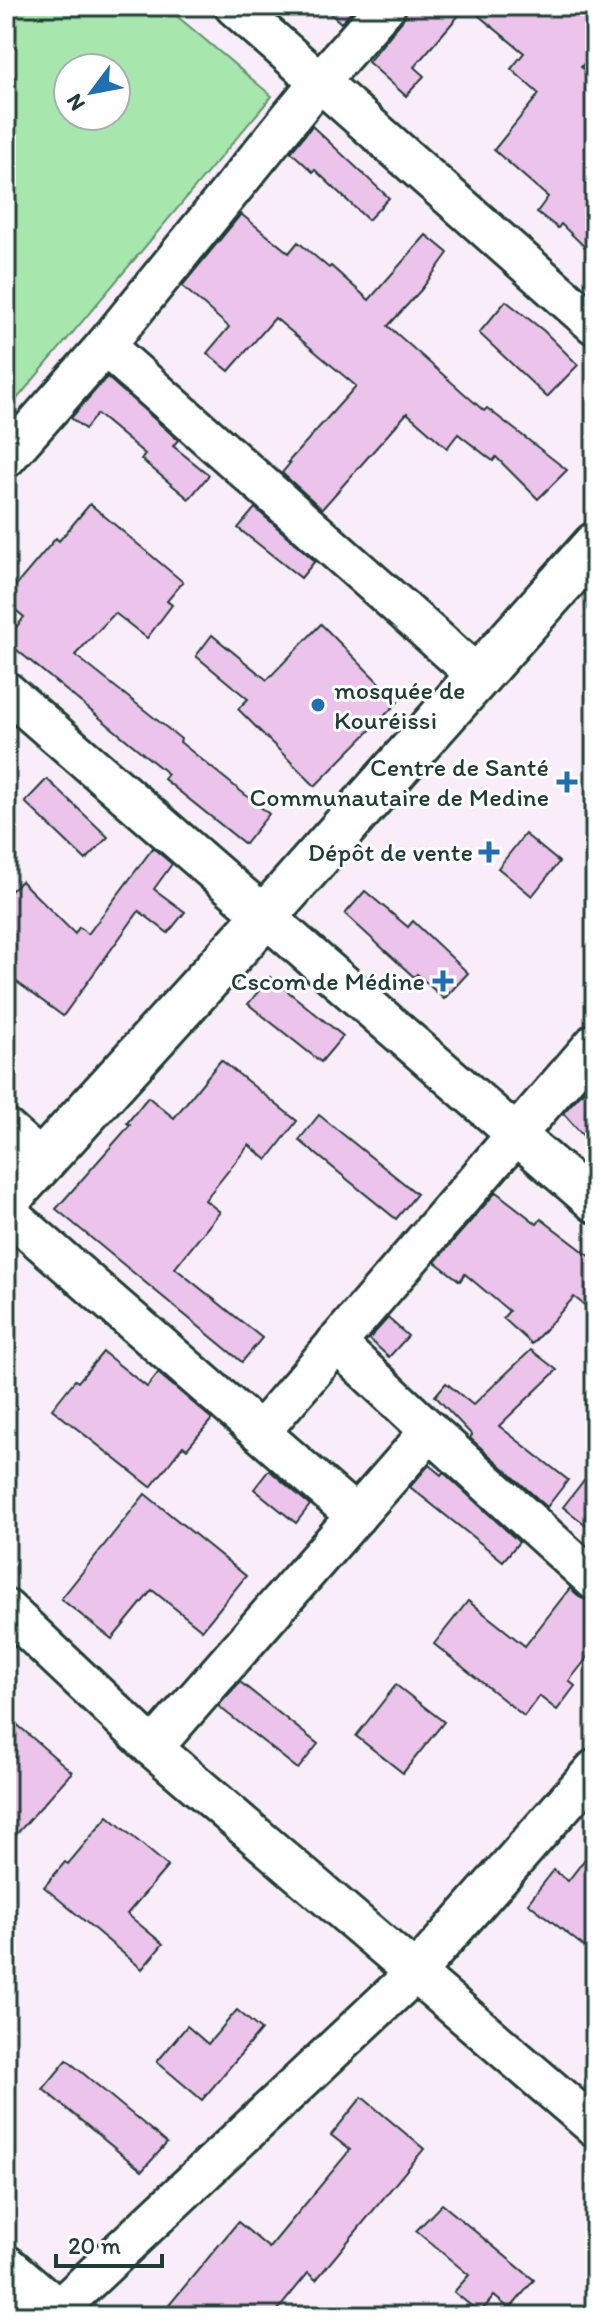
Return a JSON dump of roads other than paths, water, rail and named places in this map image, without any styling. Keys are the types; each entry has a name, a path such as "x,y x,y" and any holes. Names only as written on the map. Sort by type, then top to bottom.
{"main road":[{"path":"6,1201 595,545"},
{"path":"6,2268 56,2314"}],"street":[{"path":"234,6 595,325"},
{"path":"6,458 105,346 319,82 386,6"},
{"path":"105,346 479,677"},
{"path":"6,691 595,1203"},
{"path":"260,1432 595,1043"},
{"path":"6,1129 42,1161"},
{"path":"6,1211 356,1516"},
{"path":"336,1343 595,1581"},
{"path":"153,1748 430,1431"},
{"path":"6,1609 153,1748 595,2127"},
{"path":"56,2314 415,1973 595,1769"}],"place":[{"name":"mosquée de Kouréissi","path":"318,705"},
{"name":"Centre de Santé Communautaire de Medine","path":"567,782"},
{"name":"Dépôt de vente","path":"489,852"},
{"name":"Cscom de Médine","path":"443,981"}]}
